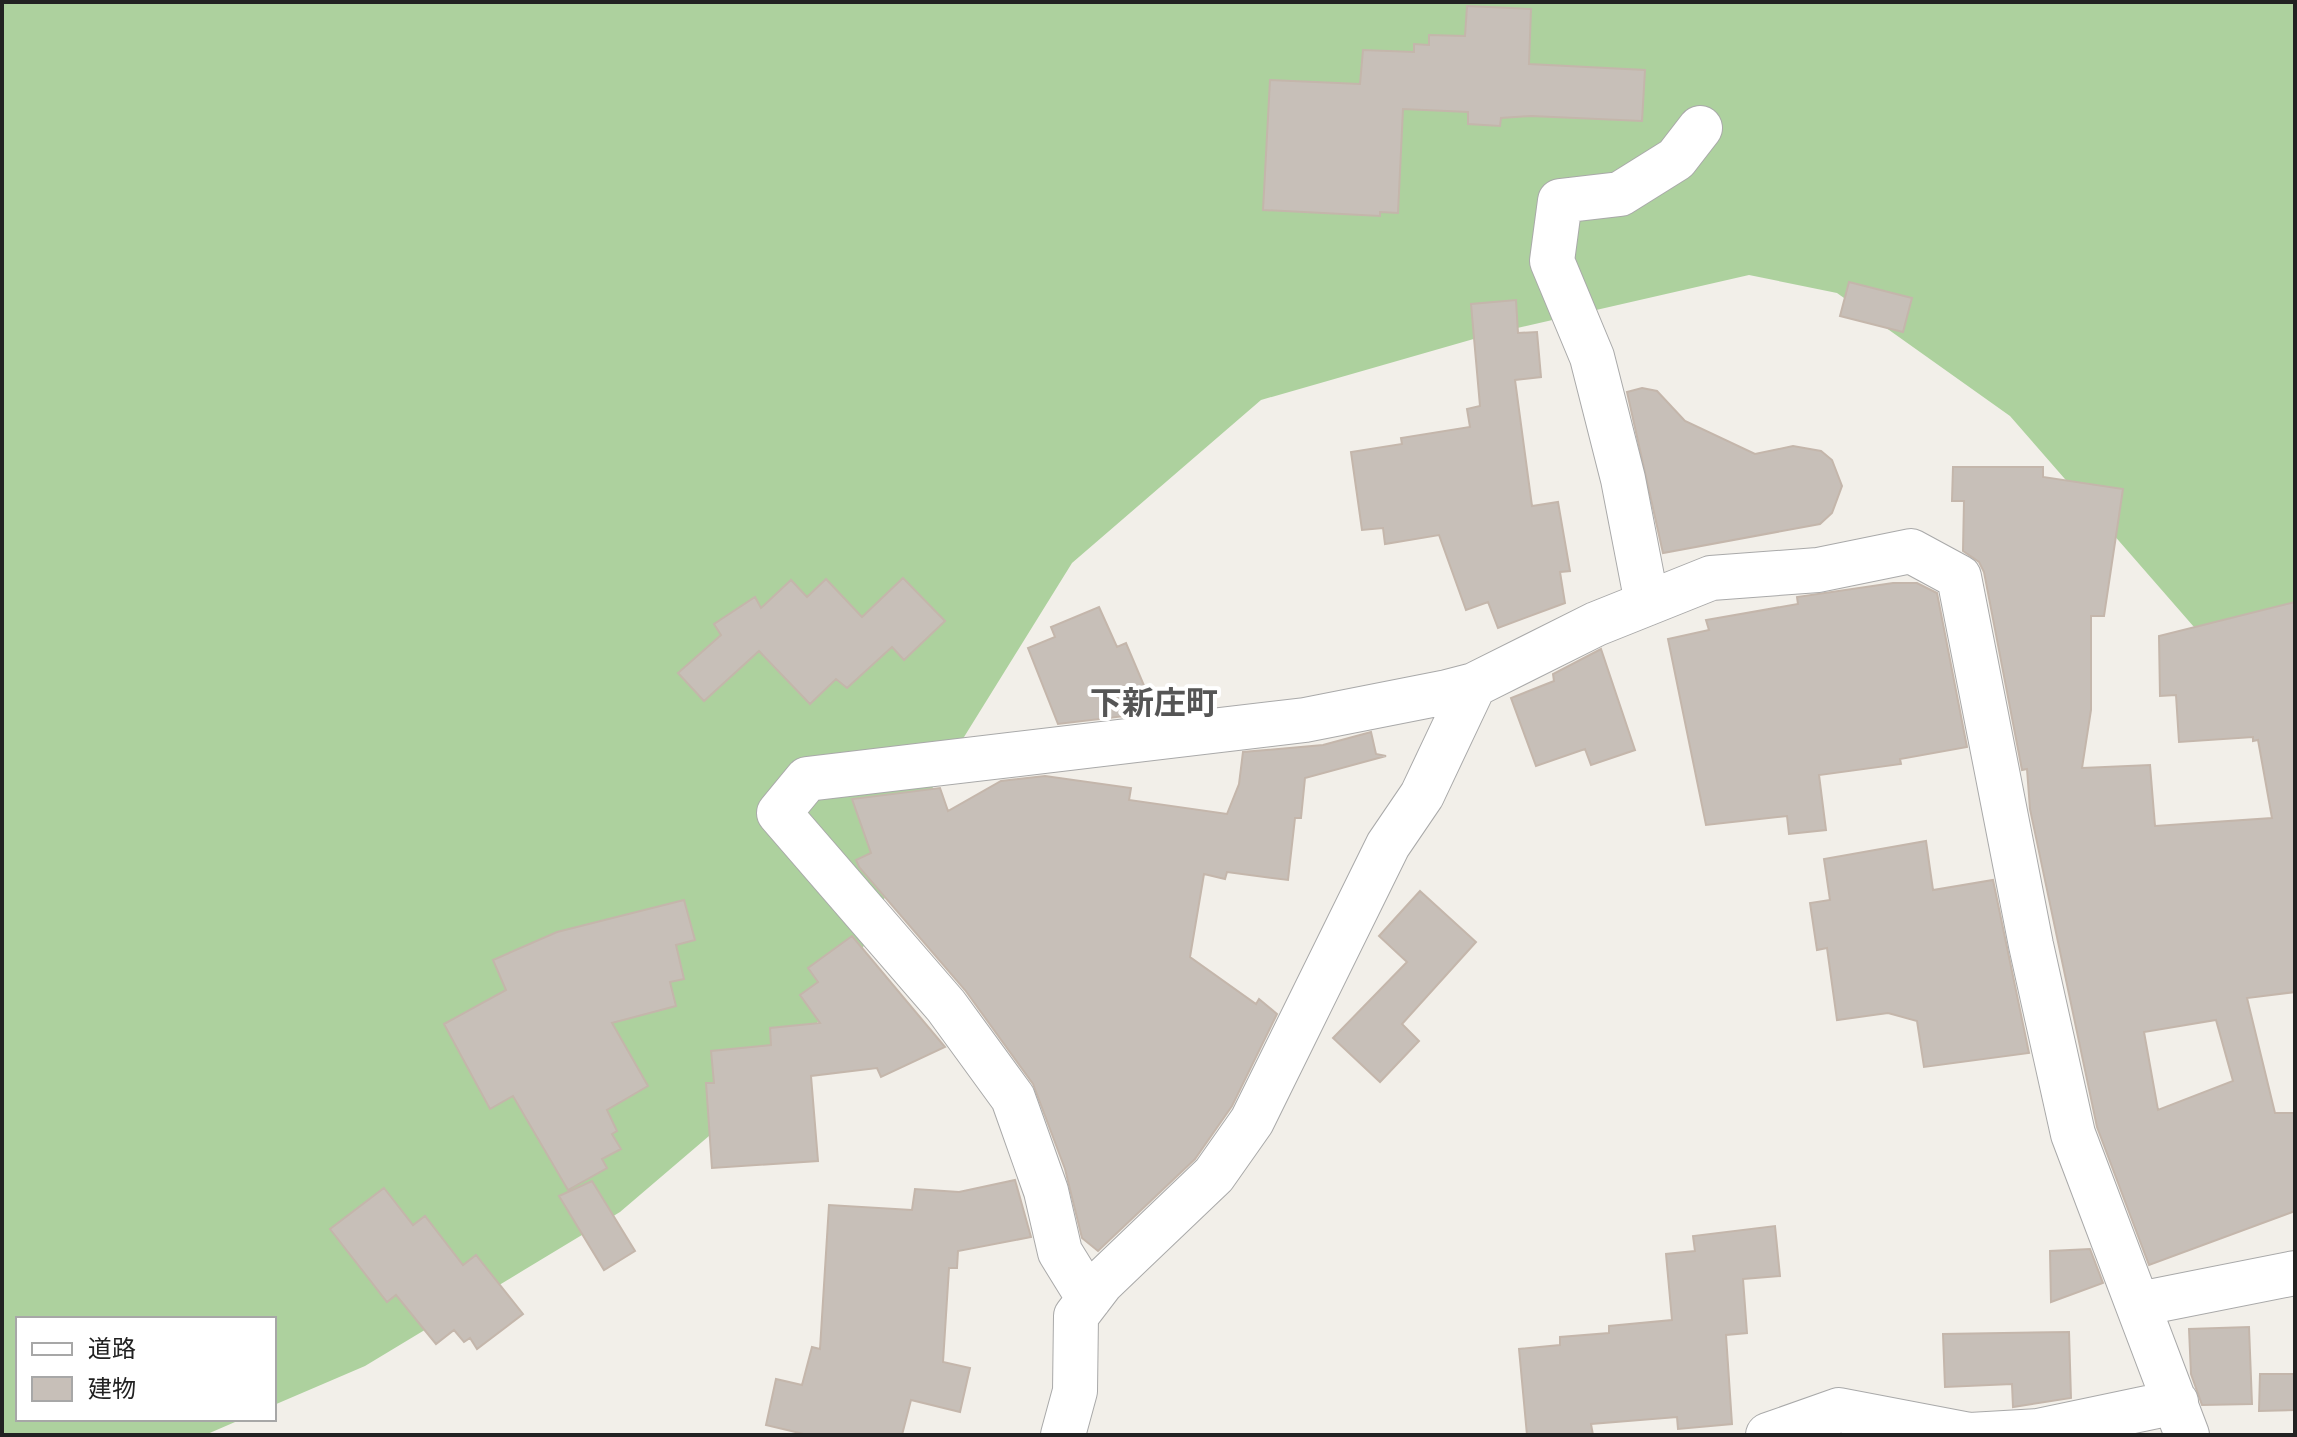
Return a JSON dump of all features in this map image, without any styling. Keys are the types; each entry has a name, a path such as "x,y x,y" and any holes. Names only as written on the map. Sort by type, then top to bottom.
{"street":[{"path":"1647,603 1623,479 1592,357 1552,261 1560,201 1620,194 1676,159 1700,128"},
{"path":"1089,1299 1060,1252 1046,1191 1013,1098 946,1006 779,813 807,779 1305,720 1474,685 1596,624 1711,578 1818,570 1911,551 1959,577 2031,945 2073,1134 2181,1418 1970,1435 1839,1410 1768,1435"},
{"path":"1063,1435 1075,1391 1076,1316 1102,1282 1214,1175 1252,1121 1388,845 1422,795 1474,685"},
{"path":"2139,1304 2295,1273"}],"green space":[{"path":"2,2 2295,2 2295,619 2290,622 2194,627 2010,416 1837,293 1749,275 1491,334 1261,400 1072,563 933,787 847,984 770,1084 620,1212 365,1366 276,1404 276,1317 16,1317 16,1421 237,1421 205,1435 2,1435"}],"building":[{"path":"1467,6 1531,9 1529,64 1645,70 1642,121 1531,116 1501,118 1500,126 1468,124 1468,112 1403,109 1398,213 1380,212 1380,216 1263,210 1270,80 1360,84 1363,50 1414,52 1414,44 1429,45 1429,35 1465,36"},
{"path":"1849,282 1912,298 1903,332 1840,316"},
{"path":"1516,300 1518,333 1537,332 1541,377 1515,380 1532,506 1558,502 1570,571 1560,572 1565,603 1498,628 1488,602 1466,610 1439,535 1385,544 1383,528 1362,530 1351,452 1402,444 1401,438 1470,427 1467,409 1480,406 1471,304"},
{"path":"1642,388 1657,391 1685,421 1755,454 1793,446 1821,451 1832,460 1842,486 1832,513 1820,524 1663,553 1627,392"},
{"path":"1953,467 2043,467 2043,477 2123,489 2104,616 2091,616 2091,710 2082,768 2150,765 2155,826 2272,818 2258,740 2253,741 2253,737 2179,742 2176,695 2160,696 2159,636 2295,602 2295,992 2247,998 2275,1113 2295,1113 2295,1211 2149,1265 2097,1127 2030,809 2027,769 2022,770 1984,572 1979,562 1963,551 1964,501 1952,501","holes":["2216,1020 2233,1081 2158,1110 2144,1032"]},
{"path":"903,578 945,621 904,660 892,647 847,688 836,679 810,704 759,651 704,701 678,673 721,635 714,624 755,597 761,608 791,580 807,597 826,579 862,617"},
{"path":"1893,583 1917,583 1937,593 1967,747 1900,759 1901,764 1819,775 1826,830 1789,834 1787,816 1706,825 1668,639 1709,630 1706,620 1798,604 1797,597"},
{"path":"1099,607 1117,647 1126,643 1151,702 1133,711 1134,715 1058,724 1028,648 1055,637 1051,627"},
{"path":"1601,649 1635,750 1591,765 1585,749 1536,766 1511,698 1554,681 1553,674"},
{"path":"1371,732 1376,754 1386,756 1305,778 1301,818 1295,818 1288,880 1227,872 1225,879 1204,874 1190,957 1256,1004 1259,999 1277,1014 1232,1106 1195,1159 1098,1251 1082,1238 1065,1169 1033,1084 965,990 859,867 856,860 871,853 852,799 940,788 948,811 1001,781 1045,776 1131,788 1129,800 1227,814 1239,784 1243,752 1323,745"},
{"path":"1926,841 1933,890 1993,880 2029,1053 1924,1067 1917,1021 1888,1013 1837,1020 1827,948 1817,950 1810,903 1830,900 1824,859"},
{"path":"1420,891 1476,942 1402,1024 1419,1041 1380,1082 1333,1038 1407,962 1379,936"},
{"path":"684,900 695,940 676,945 684,979 670,982 676,1006 612,1023 648,1086 607,1110 617,1131 612,1134 621,1149 602,1159 607,1168 568,1190 513,1096 490,1109 444,1024 506,990 493,960 557,932"},
{"path":"852,936 945,1047 881,1077 877,1068 811,1076 818,1161 712,1168 706,1083 714,1083 711,1051 771,1045 770,1028 820,1023 800,995 818,982 808,968"},
{"path":"1015,1180 1031,1237 958,1251 957,1268 949,1268 943,1362 970,1368 960,1412 911,1400 902,1435 808,1435 766,1425 776,1379 802,1385 812,1347 820,1349 829,1205 912,1210 915,1189 959,1192"},
{"path":"592,1181 635,1251 604,1270 559,1196"},
{"path":"384,1188 413,1225 425,1216 463,1265 476,1255 523,1314 477,1349 470,1338 464,1342 454,1330 436,1344 396,1295 387,1302 330,1229"},
{"path":"1775,1226 1780,1276 1743,1279 1747,1333 1726,1335 1732,1424 1678,1429 1677,1417 1591,1424 1593,1435 1527,1435 1519,1349 1560,1345 1560,1337 1609,1333 1609,1326 1672,1320 1666,1254 1695,1251 1693,1236"},
{"path":"2090,1249 2103,1283 2051,1302 2050,1251"},
{"path":"2249,1327 2252,1404 2202,1405 2191,1374 2189,1329"},
{"path":"2069,1332 2071,1398 2013,1407 2012,1384 1945,1387 1943,1334"},
{"path":"2260,1374 2295,1374 2295,1410 2259,1411"}],"district":[{"name":"下新庄町","path":"1154,702"}]}
